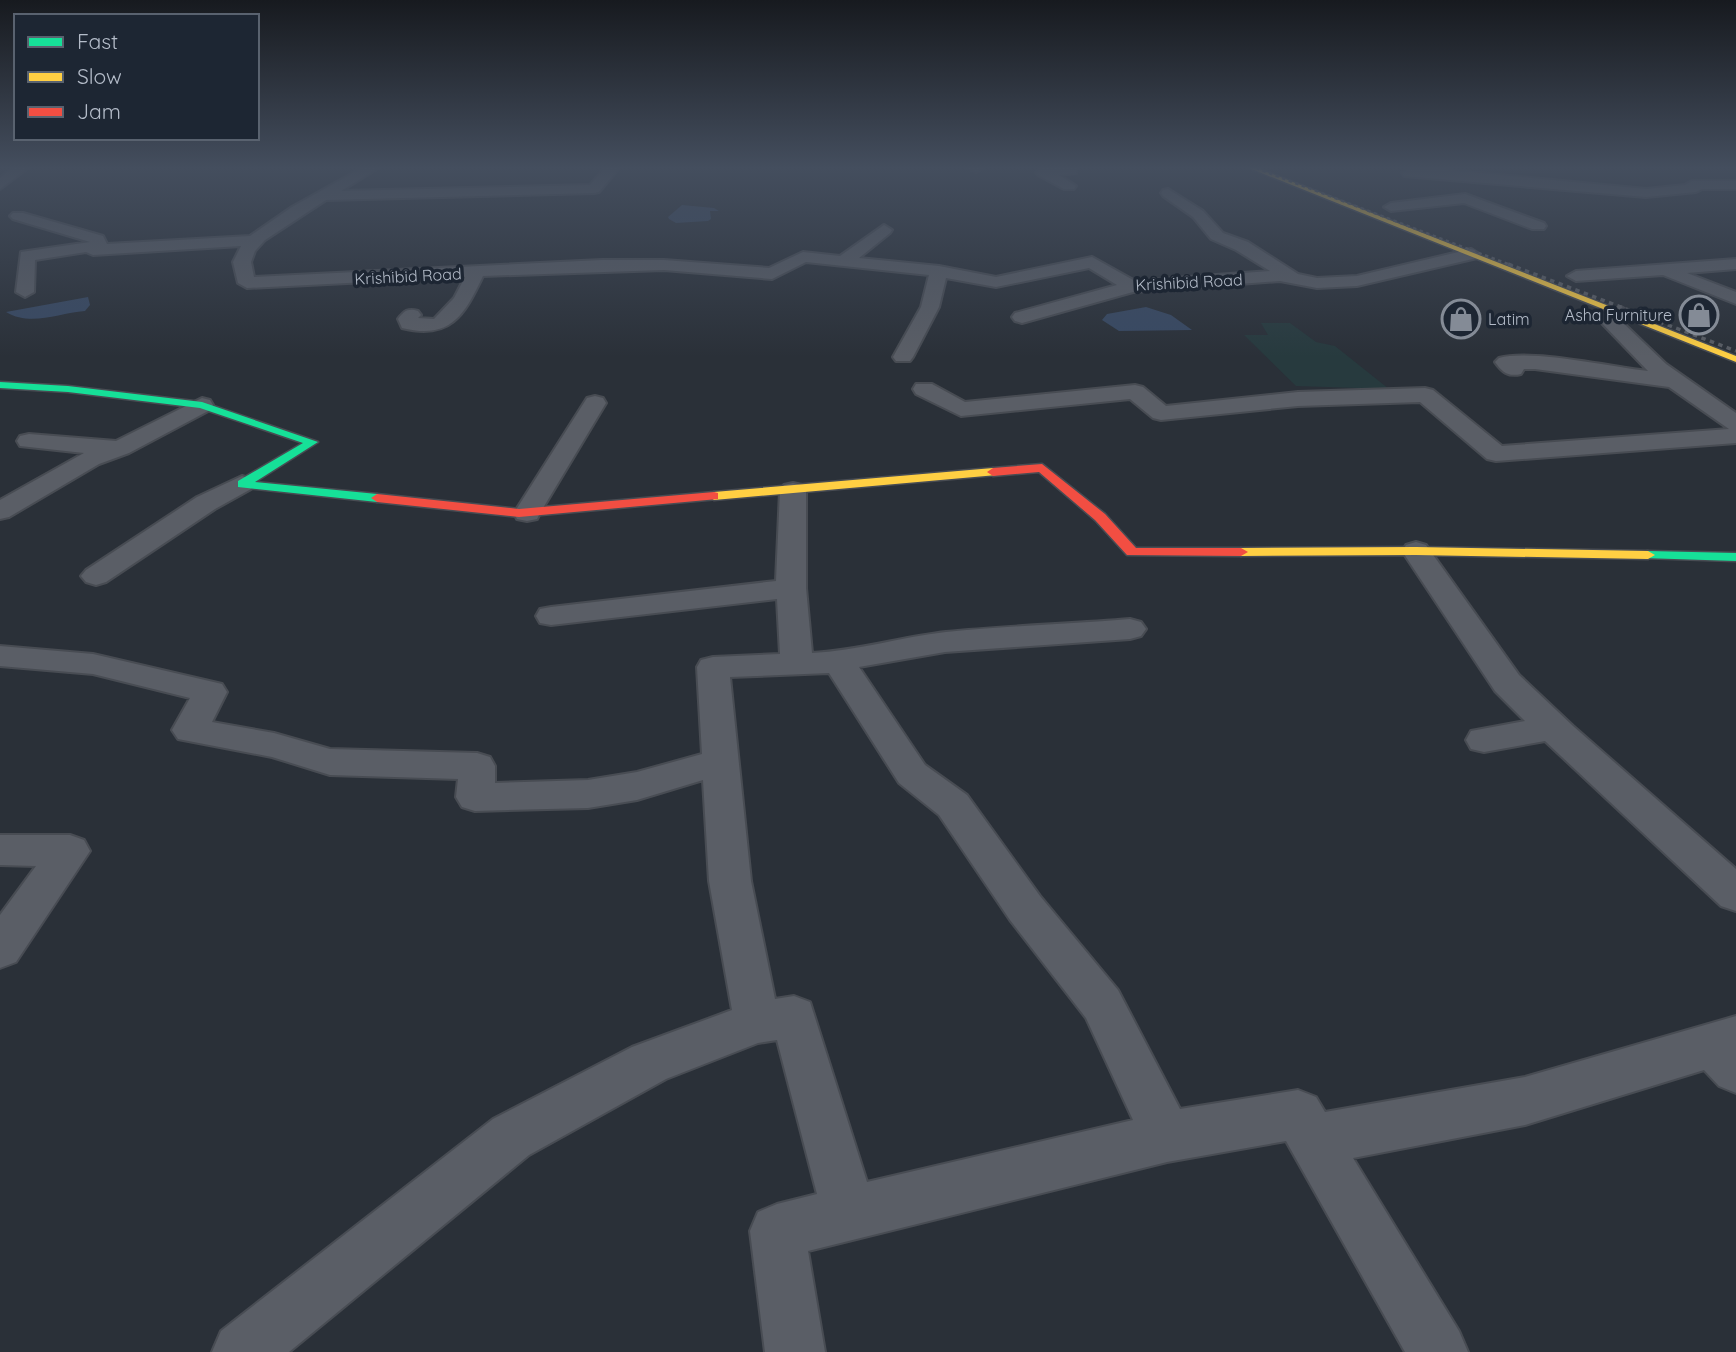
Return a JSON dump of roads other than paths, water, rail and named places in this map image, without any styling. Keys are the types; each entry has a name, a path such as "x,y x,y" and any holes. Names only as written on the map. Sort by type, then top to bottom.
{"street":[{"path":"70,231 97,239 99,243 93,250 251,241 267,231"},
{"path":"845,260 883,231"},
{"path":"1213,231 1291,277"},
{"path":"1413,231 1736,359"},
{"path":"1455,231 1490,244"},
{"name":"Krishibid Road","path":"251,241 242,261 247,284 664,265 772,274 803,257 939,271 996,282 1092,262 1132,287 1291,277 1317,282 1357,281 1471,254"},
{"path":"25,292 27,256 96,246"},
{"path":"1570,274 1736,264"},
{"path":"1666,270 1736,298"},
{"path":"903,357 930,307 939,271"},
{"path":"411,314 408,318 409,324 439,325 462,300 477,272"},
{"path":"1570,274 1611,289"},
{"path":"1022,317 1132,287"},
{"path":"1621,313 1607,318 1673,381 1736,424"},
{"path":"1513,369 1506,362 1535,363 1673,381"},
{"path":"0,385 81,390 202,405 312,442 206,503 96,576"},
{"path":"924,389 961,409 1135,392 1161,413 1298,398 1424,395 1496,454 1736,436"},
{"path":"527,513 595,403"},
{"path":"0,511 90,459 120,448 202,405"},
{"path":"29,441 120,448"},
{"path":"242,484 527,513 1042,468 1100,517 1132,552 1416,551 1736,557"},
{"path":"793,491 791,588 818,662 912,774 953,805 1025,908 1102,1004 1167,1137"},
{"path":"1416,551 1473,638 1507,683 1736,894"},
{"path":"551,616 791,588"},
{"path":"757,1022 730,881 713,667 818,662 945,642 1130,629"},
{"path":"0,656 93,664 210,692 190,730 274,745 330,762 477,766 475,797 588,794 638,786 720,762"},
{"path":"1484,740 1553,728"},
{"path":"0,850 70,851 0,949"},
{"path":"242,1352 511,1137 649,1062 757,1022 794,1017 849,1214"},
{"path":"1312,1140 1525,1101 1728,1051"},
{"path":"795,1352 777,1231 1167,1137 1298,1114 1438,1352"}],"water":[{"path":"88,297 90,305 85,311 35,319 6,312"},
{"path":"1146,307 1171,315 1192,330 1119,331 1102,320 1107,314"}],"railway":[{"path":"1421,231 1513,266"},
{"path":"1508,264 1736,351"}],"place":[{"name":"Asha Furniture","path":"1699,315"},
{"name":"Latim","path":"1461,319"}]}
